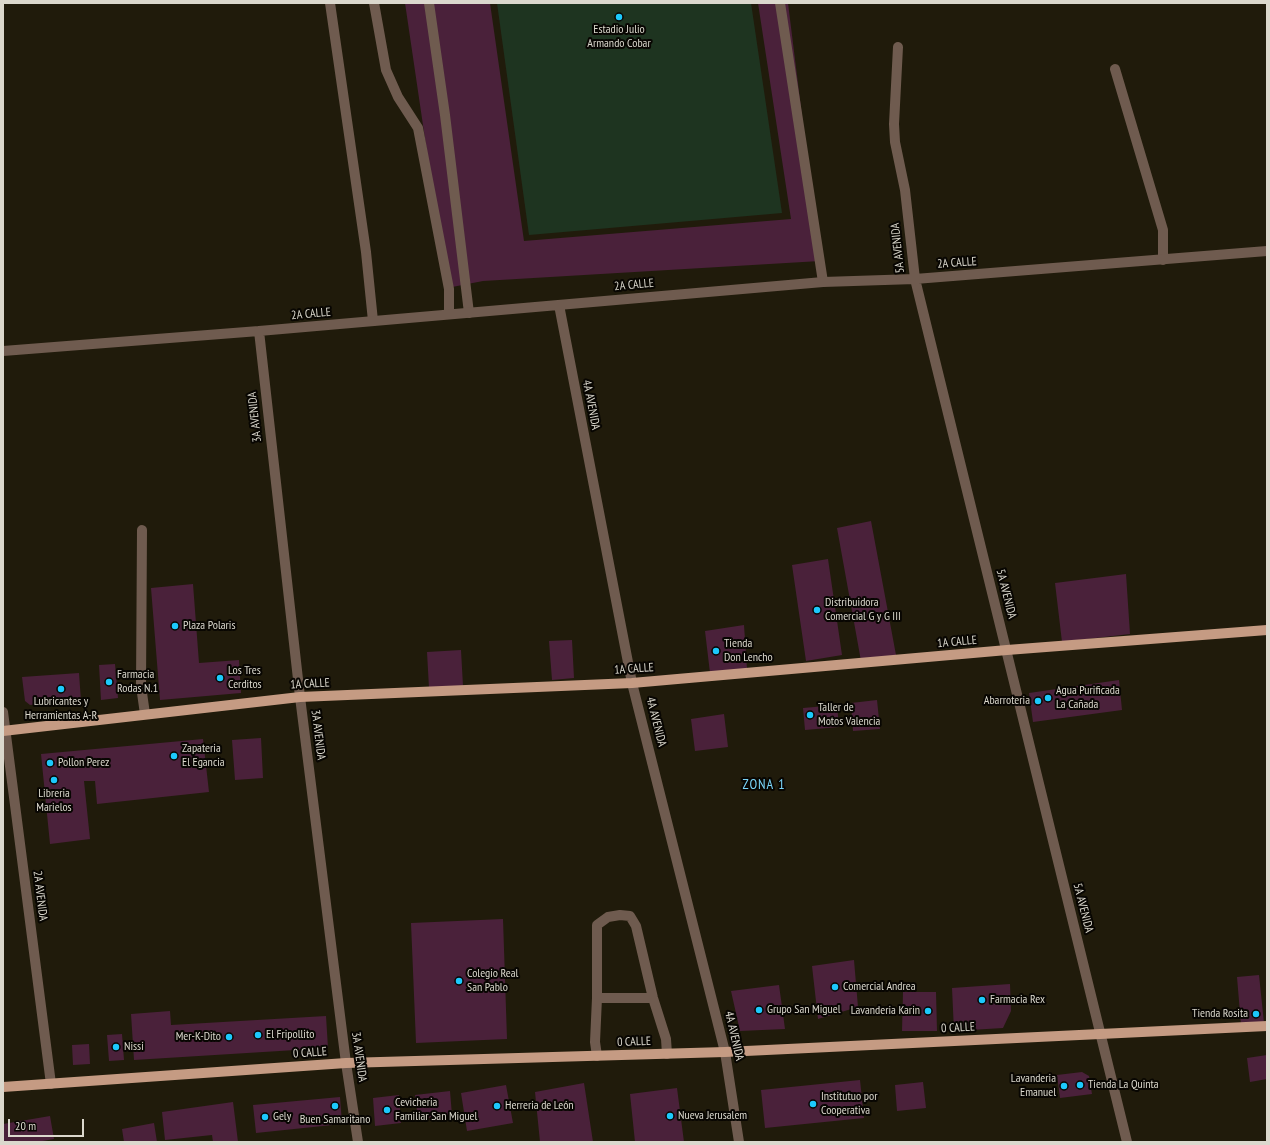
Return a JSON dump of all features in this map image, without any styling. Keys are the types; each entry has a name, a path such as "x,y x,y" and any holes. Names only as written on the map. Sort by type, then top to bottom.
{"main road":[{"name":"1A CALLE","path":"4,731 300,696 632,683 1007,650 1267,630"},
{"name":"0 CALLE","path":"3,1087 346,1063 725,1052 1267,1026"}],"street":[{"path":"330,3 366,252 373,321"},
{"path":"374,3 386,70 398,97 418,128 449,289 449,314"},
{"path":"429,3 445,115 468,313"},
{"path":"780,3 823,282"},
{"name":"5A AVENIDA","path":"898,47 894,124 895,142 905,190 914,279 1007,650 1127,1142"},
{"path":"1115,70 1163,230 1163,260"},
{"name":"2A CALLE","path":"3,351 259,331 823,282 914,279 1267,251"},
{"name":"4A AVENIDA","path":"559,305 632,683 725,1052 739,1142"},
{"name":"3A AVENIDA","path":"259,331 300,696 346,1063 358,1142"},
{"path":"142,530 142,686 145,714"},
{"name":"2A AVENIDA","path":"3,712 4,731 51,1084"},
{"path":"597,1056 595,1042 598,925 608,917 620,915 630,916 636,926 653,998 666,1039 667,1054"},
{"path":"597,998 653,998"}],"green space":[{"path":"497,3 751,3 782,213 529,235"}],"building":[{"path":"405,3 490,3 524,241 791,219 758,3 788,3 820,261 483,281 447,288"},
{"path":"871,521 896,655 861,661 837,528"},
{"name":"Distribuidora Comercial G y G III","path":"828,559 842,655 806,661 792,565"},
{"path":"1126,574 1130,634 1062,642 1055,583"},
{"name":"Plaza Polaris","path":"193,584 199,663 239,660 241,693 160,700 151,588"},
{"path":"744,625 747,669 710,673 705,631"},
{"path":"572,640 574,678 552,680 549,641"},
{"path":"461,650 463,686 429,688 427,652"},
{"name":"Farmacia Rodas N.1","path":"115,664 118,698 101,700 99,665"},
{"name":"Lubricantes y Herramientas A-R","path":"79,673 81,701 30,705 25,701 22,677"},
{"path":"1119,680 1122,710 1033,722 1029,693"},
{"path":"877,700 880,729 853,731 851,703"},
{"path":"837,705 839,727 805,730 803,708"},
{"path":"724,714 728,747 695,751 691,719"},
{"path":"261,738 263,778 235,780 232,740"},
{"path":"203,739 209,792 97,804 95,781 84,781 90,839 50,844 41,754"},
{"name":"Colegio Real San Pablo","path":"503,919 507,1039 416,1043 411,923"},
{"name":"Comercial Andrea","path":"854,960 858,1007 818,1019 812,966"},
{"path":"1259,975 1264,1023 1241,1025 1237,977"},
{"name":"Farmacia Rex","path":"1010,984 1011,1011 1003,1028 954,1031 952,988"},
{"name":"Grupo San Miguel","path":"779,985 785,1029 740,1031 731,991"},
{"path":"903,992 936,992 937,1031 902,1031"},
{"path":"170,1011 171,1025 326,1016 328,1048 134,1060 131,1014"},
{"name":"Nissi","path":"122,1034 124,1060 109,1061 107,1035"},
{"path":"89,1044 90,1064 73,1065 72,1045"},
{"path":"1267,1055 1267,1079 1250,1082 1247,1058"},
{"name":"Tienda La Quinta","path":"1082,1072 1089,1076 1092,1094 1060,1098 1057,1075"},
{"name":"Institutuo por Cooperativa","path":"860,1080 864,1118 765,1128 761,1090"},
{"path":"923,1082 926,1108 897,1111 895,1085"},
{"path":"584,1083 593,1142 540,1142 535,1092"},
{"path":"506,1085 513,1123 467,1131 461,1093"},
{"path":"677,1088 684,1142 635,1142 630,1094"},
{"path":"450,1091 452,1115 418,1119 415,1095"},
{"name":"Cevicheria Familiar San Miguel","path":"399,1095 401,1123 375,1126 373,1098"},
{"path":"340,1097 342,1124 256,1133 253,1105"},
{"path":"233,1102 238,1142 213,1142 212,1135 165,1140 162,1112"},
{"path":"50,1116 54,1139 37,1142 3,1142 3,1124"},
{"path":"154,1123 157,1142 124,1142 122,1129"}],"place":[{"name":"Estadio Julio Armando Cobar","path":"619,17"},
{"name":"Distribuidora Comercial G y G III","path":"817,610"},
{"name":"Plaza Polaris","path":"175,626"},
{"name":"Tienda Don Lencho","path":"716,651"},
{"name":"Los Tres Cerditos","path":"220,678"},
{"name":"Farmacia Rodas N.1","path":"109,682"},
{"name":"Lubricantes y Herramientas A-R","path":"61,689"},
{"name":"Agua Purificada La Cañada","path":"1048,698"},
{"name":"Abarroteria","path":"1038,701"},
{"name":"Taller de Motos Valencia","path":"810,715"},
{"name":"Zapateria El Egancia","path":"174,756"},
{"name":"Pollon Perez","path":"50,763"},
{"name":"Libreria Marielos","path":"54,780"},
{"name":"Colegio Real San Pablo","path":"459,981"},
{"name":"Comercial Andrea","path":"835,987"},
{"name":"Farmacia Rex","path":"982,1000"},
{"name":"Grupo San Miguel","path":"759,1010"},
{"name":"Lavanderia Karin","path":"928,1011"},
{"name":"Tienda Rosita","path":"1256,1014"},
{"name":"El Fripollito","path":"258,1035"},
{"name":"Mer-K-Dito","path":"229,1037"},
{"name":"Nissi","path":"116,1047"},
{"name":"Tienda La Quinta","path":"1080,1085"},
{"name":"Lavanderia Emanuel","path":"1064,1086"},
{"name":"Institutuo por Cooperativa","path":"813,1104"},
{"name":"Buen Samaritano","path":"335,1106"},
{"name":"Herreria de León","path":"497,1106"},
{"name":"Cevicheria Familiar San Miguel","path":"387,1110"},
{"name":"Nueva Jerusalem","path":"670,1116"},
{"name":"Gely","path":"265,1117"}],"district":[{"name":"ZONA 1","path":"764,785"}]}
